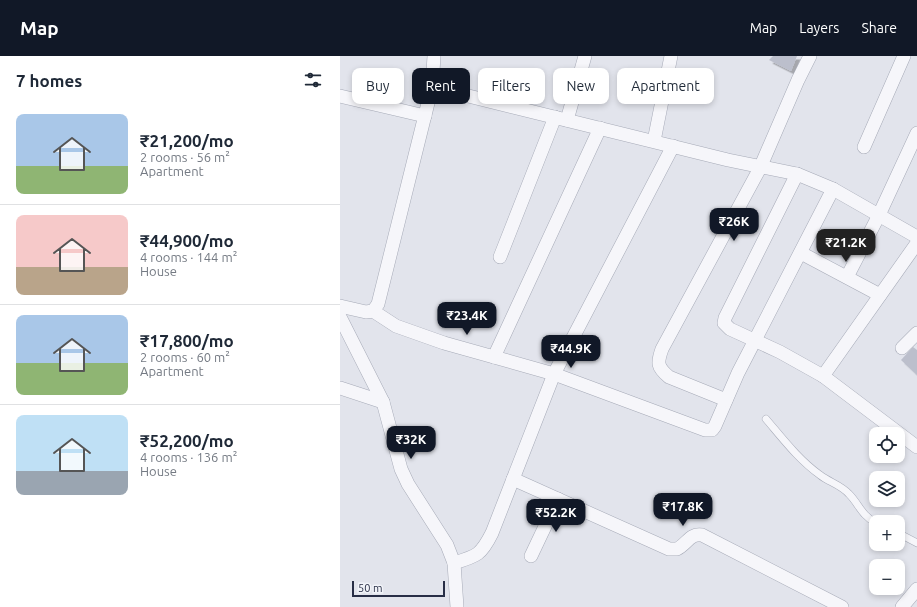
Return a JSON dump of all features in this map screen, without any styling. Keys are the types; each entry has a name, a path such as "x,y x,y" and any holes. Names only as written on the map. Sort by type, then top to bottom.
{"street":[{"path":"433,68 434,56"},
{"path":"500,257 561,118 585,56"},
{"path":"654,141 671,56"},
{"path":"726,400 670,377 662,371 659,366 659,358 662,348 760,168 810,56"},
{"path":"864,147 904,56"},
{"path":"340,96 425,116"},
{"path":"470,96 760,168 797,174 833,189 917,237"},
{"path":"373,311 378,304 428,104"},
{"path":"494,357 600,128"},
{"path":"848,277 917,133"},
{"path":"454,563 473,557 484,548 513,480 554,374 672,146"},
{"path":"797,174 725,318 724,323 730,329 780,352 823,376 917,448"},
{"path":"340,306 366,312 373,311 396,326 444,343 554,374 705,430 712,430 755,341 833,189"},
{"path":"823,376 917,243"},
{"path":"801,253 880,295"},
{"path":"340,317 383,402 401,469 408,484 447,545 454,563 457,607"},
{"path":"902,348 917,333"},
{"path":"340,388 383,402"},
{"path":"513,480 558,498 669,549 677,549 692,536 697,534 702,535 842,607"},
{"path":"531,556 558,498"},
{"path":"902,607 917,588"}],"lane":[{"path":"766,419 789,446 810,467 821,476 850,494 861,512 869,519"},
{"path":"905,537 917,543"}],"building":[{"path":"773,56 797,56 791,71 769,60"},
{"path":"913,347 917,350 917,375 901,360"}]}
